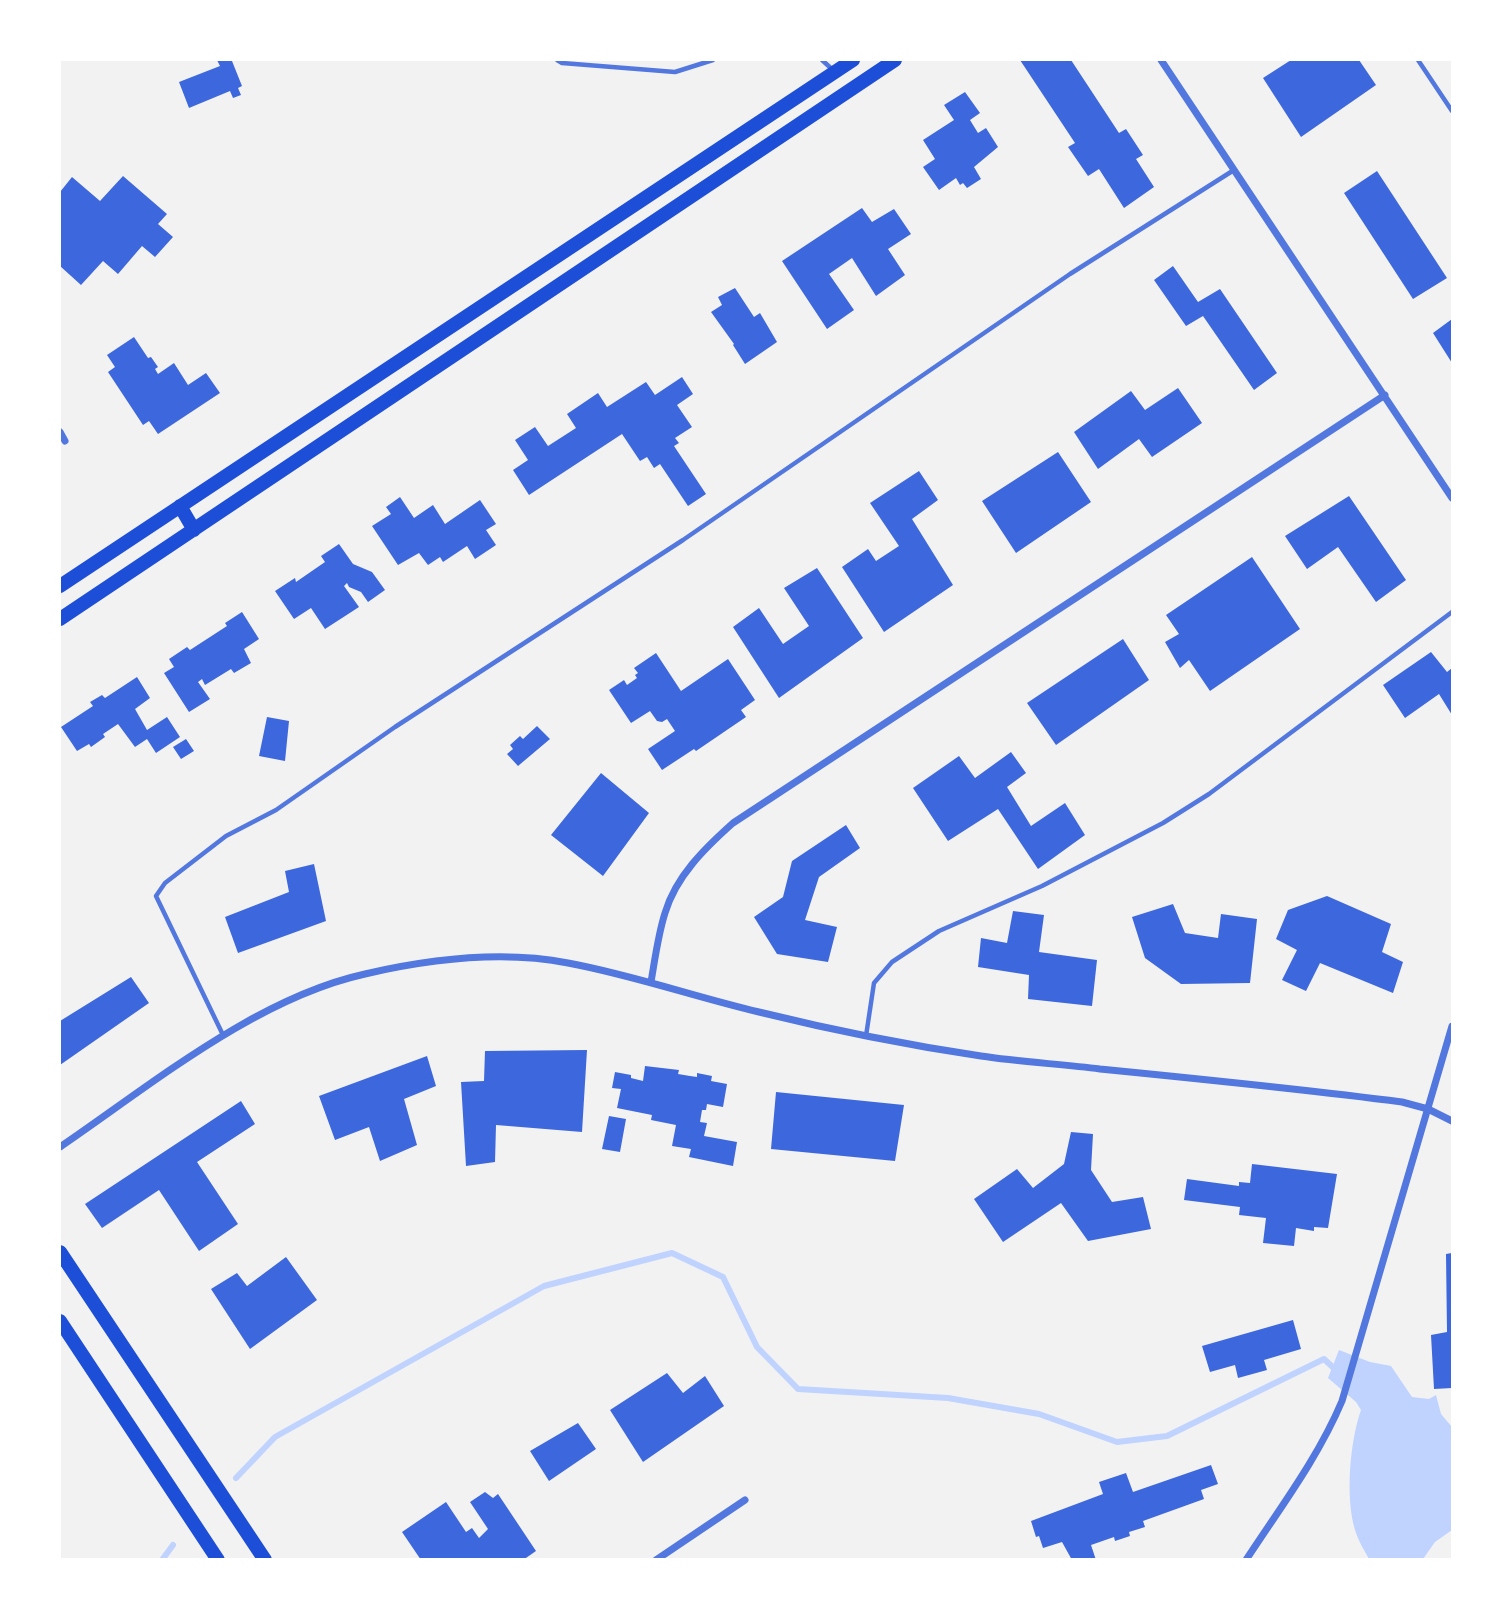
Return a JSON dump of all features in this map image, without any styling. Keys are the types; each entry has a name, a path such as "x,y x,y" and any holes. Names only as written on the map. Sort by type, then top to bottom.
{"main road":[{"path":"60,586 853,60"},
{"path":"60,619 895,60"},
{"path":"834,72 847,91"},
{"path":"505,290 519,311"},
{"path":"180,506 194,530"},
{"path":"60,1252 265,1559"},
{"path":"60,1321 218,1559"}],"street":[{"path":"1161,60 1452,498"},
{"path":"651,982 665,911 682,876 705,848 733,823 1385,395"},
{"path":"60,432 65,441"},
{"path":"60,1147 223,1035 281,1003 321,986 361,974 425,961 509,956 565,962 759,1012 866,1036 982,1056 1402,1102 1428,1109 1452,1121"},
{"path":"1246,1559 1312,1461 1342,1401 1452,1026"},
{"path":"656,1559 745,1500"}],"lane":[{"path":"557,60 674,72 713,60"},
{"path":"822,60 834,72"},
{"path":"1418,60 1452,111"},
{"path":"223,1035 156,896 165,883 226,836 276,810 395,727 683,540 1070,274 1234,170"},
{"path":"866,1036 874,983 892,962 939,932 1042,886 1174,816 1209,794 1452,612"}],"water":[{"path":"1339,1350 1370,1362 1391,1366 1412,1397 1429,1399 1436,1395 1441,1414 1452,1427 1452,1530 1435,1542 1423,1559 1369,1559 1355,1530 1350,1486 1352,1453 1361,1410 1356,1402 1328,1378"}],"building":[{"path":"217,60 232,61 242,86 238,88 241,95 233,98 230,91 189,108 179,82 220,66"},
{"path":"1020,60 1071,60 1119,133 1126,129 1143,155 1136,159 1154,187 1124,208 1099,169 1088,176 1068,147 1075,143"},
{"path":"1291,60 1359,60 1376,85 1301,137 1263,78"},
{"path":"965,92 980,113 970,120 978,133 986,128 998,147 974,167 981,179 967,188 963,183 960,185 956,178 939,190 923,167 935,159 923,140 954,120 944,105"},
{"path":"1377,171 1447,278 1413,299 1344,193"},
{"path":"123,176 167,214 158,224 173,237 155,257 142,246 118,274 103,261 81,285 60,266 60,192 72,177 100,201"},
{"path":"862,208 872,222 894,209 911,234 888,249 905,275 876,296 852,258 829,274 854,310 827,329 782,261"},
{"path":"1173,266 1198,302 1220,289 1277,373 1254,390 1203,316 1186,326 1154,280"},
{"path":"735,288 754,317 760,313 777,342 745,364 711,312 722,305 718,297"},
{"path":"1452,319 1452,363 1433,333"},
{"path":"134,337 148,358 151,357 158,367 155,369 158,374 174,363 188,385 206,373 220,393 158,434 149,421 143,425 108,372 115,367 107,355"},
{"path":"682,377 693,394 677,405 692,427 675,438 679,443 674,446 706,494 688,506 660,464 654,468 647,457 640,461 622,434 529,495 513,470 528,460 515,440 535,427 548,446 576,428 567,414 598,393 607,407 646,382 655,395"},
{"path":"1178,388 1202,423 1152,457 1139,439 1098,469 1074,432 1131,391 1145,410"},
{"path":"1058,452 1091,502 1016,553 982,501"},
{"path":"919,471 938,500 912,519 953,585 884,632 842,567 868,549 876,561 899,546 870,503"},
{"path":"1349,496 1406,580 1376,602 1338,547 1307,569 1285,536"},
{"path":"400,497 414,518 433,505 445,524 480,500 496,524 486,530 496,545 475,559 467,546 443,562 440,557 428,565 419,553 398,565 372,526 391,514 386,507"},
{"path":"339,544 353,564 372,572 385,590 368,602 361,592 349,587 347,583 344,586 359,607 325,629 311,608 294,619 275,591 295,578 296,582 325,562 321,556"},
{"path":"1252,557 1300,629 1210,691 1189,660 1180,668 1165,642 1179,634 1166,615"},
{"path":"817,568 863,638 779,698 733,627 759,608 783,644 809,626 784,588"},
{"path":"242,612 259,639 244,649 251,663 234,673 231,669 205,685 202,679 198,682 210,699 189,712 164,673 174,667 169,659 187,647 190,650 227,626 225,623"},
{"path":"1123,639 1149,680 1056,745 1027,703"},
{"path":"1431,652 1447,672 1452,668 1452,715 1439,694 1405,718 1383,685"},
{"path":"656,653 681,691 728,659 755,700 741,710 746,717 662,770 648,749 675,731 667,719 657,721 650,711 631,723 609,690 624,680 627,685 637,678 635,675 638,673 634,668"},
{"path":"137,677 150,698 135,709 147,730 167,717 180,737 156,753 147,739 135,747 118,724 103,734 105,737 91,747 89,744 77,751 61,727 93,706 90,702 102,695 105,698"},
{"path":"267,717 289,721 285,761 259,756"},
{"path":"537,726 550,739 518,766 507,754 513,749 510,745 520,736 523,739"},
{"path":"186,739 194,751 181,759 173,747"},
{"path":"1011,752 1026,773 1007,787 1031,826 1065,803 1085,835 1038,869 998,809 948,841 913,788 959,756 975,778"},
{"path":"601,773 649,813 603,876 551,835"},
{"path":"846,825 860,848 819,877 805,920 837,927 828,962 777,954 754,917 783,897 792,861"},
{"path":"314,864 326,921 238,953 225,917 289,892 285,871"},
{"path":"1327,896 1391,924 1382,952 1403,962 1393,993 1320,963 1306,991 1282,980 1297,950 1276,939 1288,910"},
{"path":"1173,904 1185,933 1218,938 1221,914 1257,919 1250,983 1181,984 1145,958 1132,917"},
{"path":"1013,911 1044,915 1039,952 1097,960 1092,1006 1028,999 1029,975 978,967 981,938 1007,943"},
{"path":"131,977 149,1003 60,1065 60,1021"},
{"path":"587,1050 582,1132 496,1125 495,1162 466,1166 461,1082 484,1081 485,1051"},
{"path":"427,1056 436,1086 404,1099 417,1145 380,1161 369,1127 335,1140 319,1096"},
{"path":"645,1066 679,1070 678,1074 690,1076 697,1077 697,1073 712,1076 711,1081 727,1084 723,1107 707,1104 706,1110 702,1110 700,1122 707,1123 704,1136 737,1142 733,1166 689,1157 691,1149 672,1146 676,1125 651,1120 652,1115 617,1108 621,1089 612,1088 615,1072 643,1081"},
{"path":"776,1092 904,1105 895,1161 771,1149"},
{"path":"241,1101 255,1124 197,1162 238,1224 199,1251 159,1190 102,1228 85,1204"},
{"path":"609,1116 626,1119 620,1152 602,1149"},
{"path":"1071,1132 1093,1134 1091,1170 1112,1202 1143,1197 1151,1229 1088,1241 1061,1203 1003,1242 974,1199 1017,1169 1033,1188 1064,1164"},
{"path":"1252,1164 1337,1174 1328,1228 1314,1227 1314,1231 1296,1228 1294,1246 1263,1243 1266,1218 1239,1215 1240,1207 1184,1200 1187,1179 1239,1186 1239,1182 1250,1183"},
{"path":"1452,1253 1452,1388 1434,1389 1431,1335 1447,1332 1446,1254"},
{"path":"286,1257 317,1300 250,1349 211,1289 237,1273 247,1286"},
{"path":"1293,1320 1301,1349 1264,1360 1267,1370 1238,1378 1235,1365 1210,1372 1202,1346"},
{"path":"667,1373 683,1393 705,1376 724,1406 643,1462 610,1410"},
{"path":"578,1423 596,1449 549,1481 530,1451"},
{"path":"1211,1465 1218,1484 1201,1490 1204,1499 1143,1521 1145,1527 1129,1532 1130,1536 1115,1541 1114,1537 1091,1545 1096,1560 1072,1560 1062,1542 1043,1548 1039,1536 1036,1537 1031,1521 1103,1494 1099,1482 1126,1473 1133,1492"},
{"path":"485,1492 493,1498 498,1494 536,1551 523,1560 421,1560 402,1532 446,1502 466,1532 472,1528 479,1538 488,1529 470,1502"}],"waterway":[{"path":"236,1478 275,1437 544,1286 672,1253 723,1277 757,1347 798,1389 948,1398 1039,1414 1117,1442 1167,1436 1324,1359 1338,1372"},
{"path":"162,1560 173,1545"}]}
